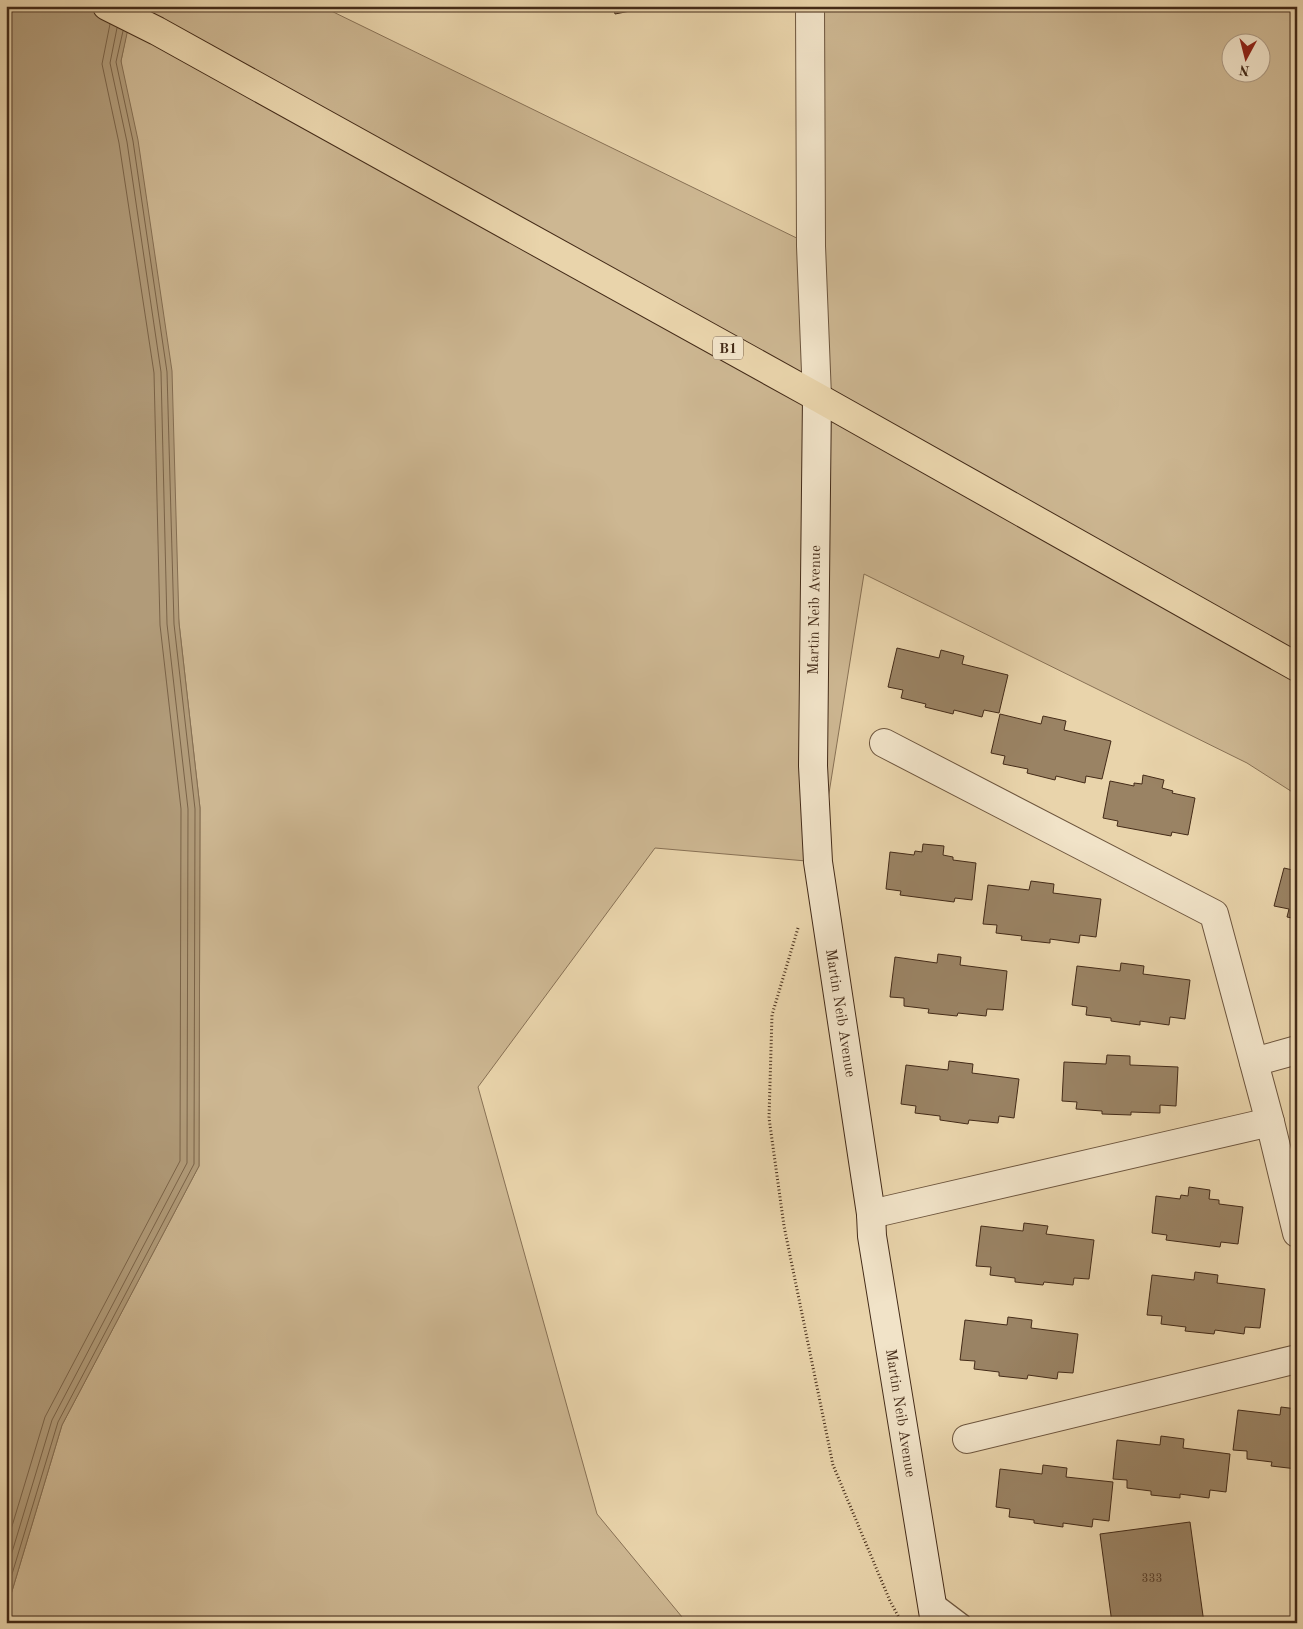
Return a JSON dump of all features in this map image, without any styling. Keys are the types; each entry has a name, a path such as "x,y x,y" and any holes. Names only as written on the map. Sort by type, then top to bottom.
{"highway":[{"name":"B1","path":"107,6 157,31 817,397 1297,668"}],"street":[{"name":"Martin Neib Avenue","path":"810,6 811,246 817,397 813,766 818,862 871,1214 872,1236 933,1610"},
{"path":"884,743 1214,914 1270,1122 1297,1233"},
{"path":"1254,1062 1297,1050"},
{"path":"871,1214 1270,1122"},
{"path":"967,1439 1297,1359"}],"lane":[{"path":"933,1610 963,1623"}],"path":[{"path":"801,919 772,1014 769,1118 784,1226 834,1465 890,1601 902,1623"}],"shaded area":[{"path":"132,6 321,6 811,245 810,6 1297,6 1297,795 1247,763 864,574 818,862 655,848 478,1087 597,1514 687,1623 6,1623 6,1611 62,1425 199,1166 200,808 121,61"}],"water":[{"path":"6,6 133,6 121,61 138,140 172,371 179,623 200,808 199,1166 62,1425 6,1611"}],"building":[{"path":"613,6 656,6 615,14"},
{"path":"897,648 939,658 941,650 964,656 962,664 1008,675 999,713 984,710 982,717 954,710 953,714 925,707 926,704 901,698 903,690 888,687"},
{"path":"1000,714 1041,724 1043,716 1066,721 1064,730 1111,741 1102,779 1086,776 1085,783 1056,776 1055,780 1027,773 1028,769 1003,764 1005,756 991,753"},
{"path":"1143,775 1164,780 1162,788 1173,791 1172,793 1195,798 1188,835 1172,832 1171,836 1117,826 1118,821 1103,818 1110,781 1134,786 1134,783 1142,784"},
{"path":"923,844 944,846 943,855 953,857 953,860 976,863 972,900 955,898 954,902 900,895 901,891 886,889 890,852 914,855 915,851 922,852"},
{"path":"1284,868 1297,871 1297,919 1287,917 1289,909 1274,906"},
{"path":"1031,881 1054,884 1053,893 1101,899 1096,937 1080,935 1079,943 1050,939 1050,943 1021,940 1022,936 996,933 997,925 983,924 988,885 1029,890"},
{"path":"938,954 961,957 960,965 1007,971 1003,1010 987,1009 986,1016 958,1013 957,1016 928,1013 929,1009 904,1006 904,998 890,997 895,957 937,963"},
{"path":"1121,963 1144,966 1143,974 1190,980 1185,1019 1170,1017 1169,1025 1140,1021 1140,1025 1111,1021 1111,1018 1086,1015 1087,1007 1072,1005 1077,966 1120,971"},
{"path":"1107,1055 1130,1056 1130,1065 1178,1067 1176,1106 1160,1105 1160,1113 1102,1114 1102,1111 1076,1109 1077,1102 1062,1101 1064,1062 1106,1064"},
{"path":"949,1061 973,1064 972,1073 1019,1079 1014,1118 999,1116 998,1123 969,1120 968,1124 940,1120 940,1116 915,1113 916,1106 901,1104 906,1065 948,1070"},
{"path":"1189,1187 1210,1190 1209,1199 1219,1200 1219,1204 1243,1207 1238,1244 1221,1242 1220,1247 1166,1240 1167,1235 1152,1233 1156,1196 1180,1199 1181,1195 1188,1196"},
{"path":"1024,1223 1048,1226 1046,1234 1094,1240 1089,1279 1074,1278 1073,1285 1044,1282 1043,1285 1015,1282 1015,1278 990,1275 991,1267 976,1266 981,1226 1023,1231"},
{"path":"1195,1272 1218,1275 1217,1283 1265,1289 1260,1328 1245,1327 1244,1334 1215,1330 1214,1334 1185,1331 1186,1327 1161,1324 1162,1316 1147,1315 1152,1275 1194,1280"},
{"path":"1008,1317 1032,1320 1031,1328 1078,1334 1073,1373 1058,1372 1057,1379 1028,1375 1027,1379 999,1376 999,1372 974,1369 975,1361 960,1360 965,1320 1007,1325"},
{"path":"1281,1407 1297,1409 1297,1469 1271,1466 1272,1462 1247,1459 1247,1451 1233,1450 1238,1410 1280,1415"},
{"path":"1161,1436 1184,1439 1183,1448 1230,1454 1226,1492 1210,1490 1209,1498 1180,1494 1180,1498 1151,1495 1151,1491 1127,1488 1127,1480 1113,1479 1117,1440 1160,1445"},
{"path":"1043,1465 1067,1468 1066,1477 1113,1482 1109,1521 1093,1519 1092,1527 1063,1523 1063,1527 1034,1523 1034,1520 1009,1517 1010,1509 996,1507 1000,1469 1042,1474"},
{"path":"1190,1522 1204,1623 1112,1623 1100,1534"}]}
